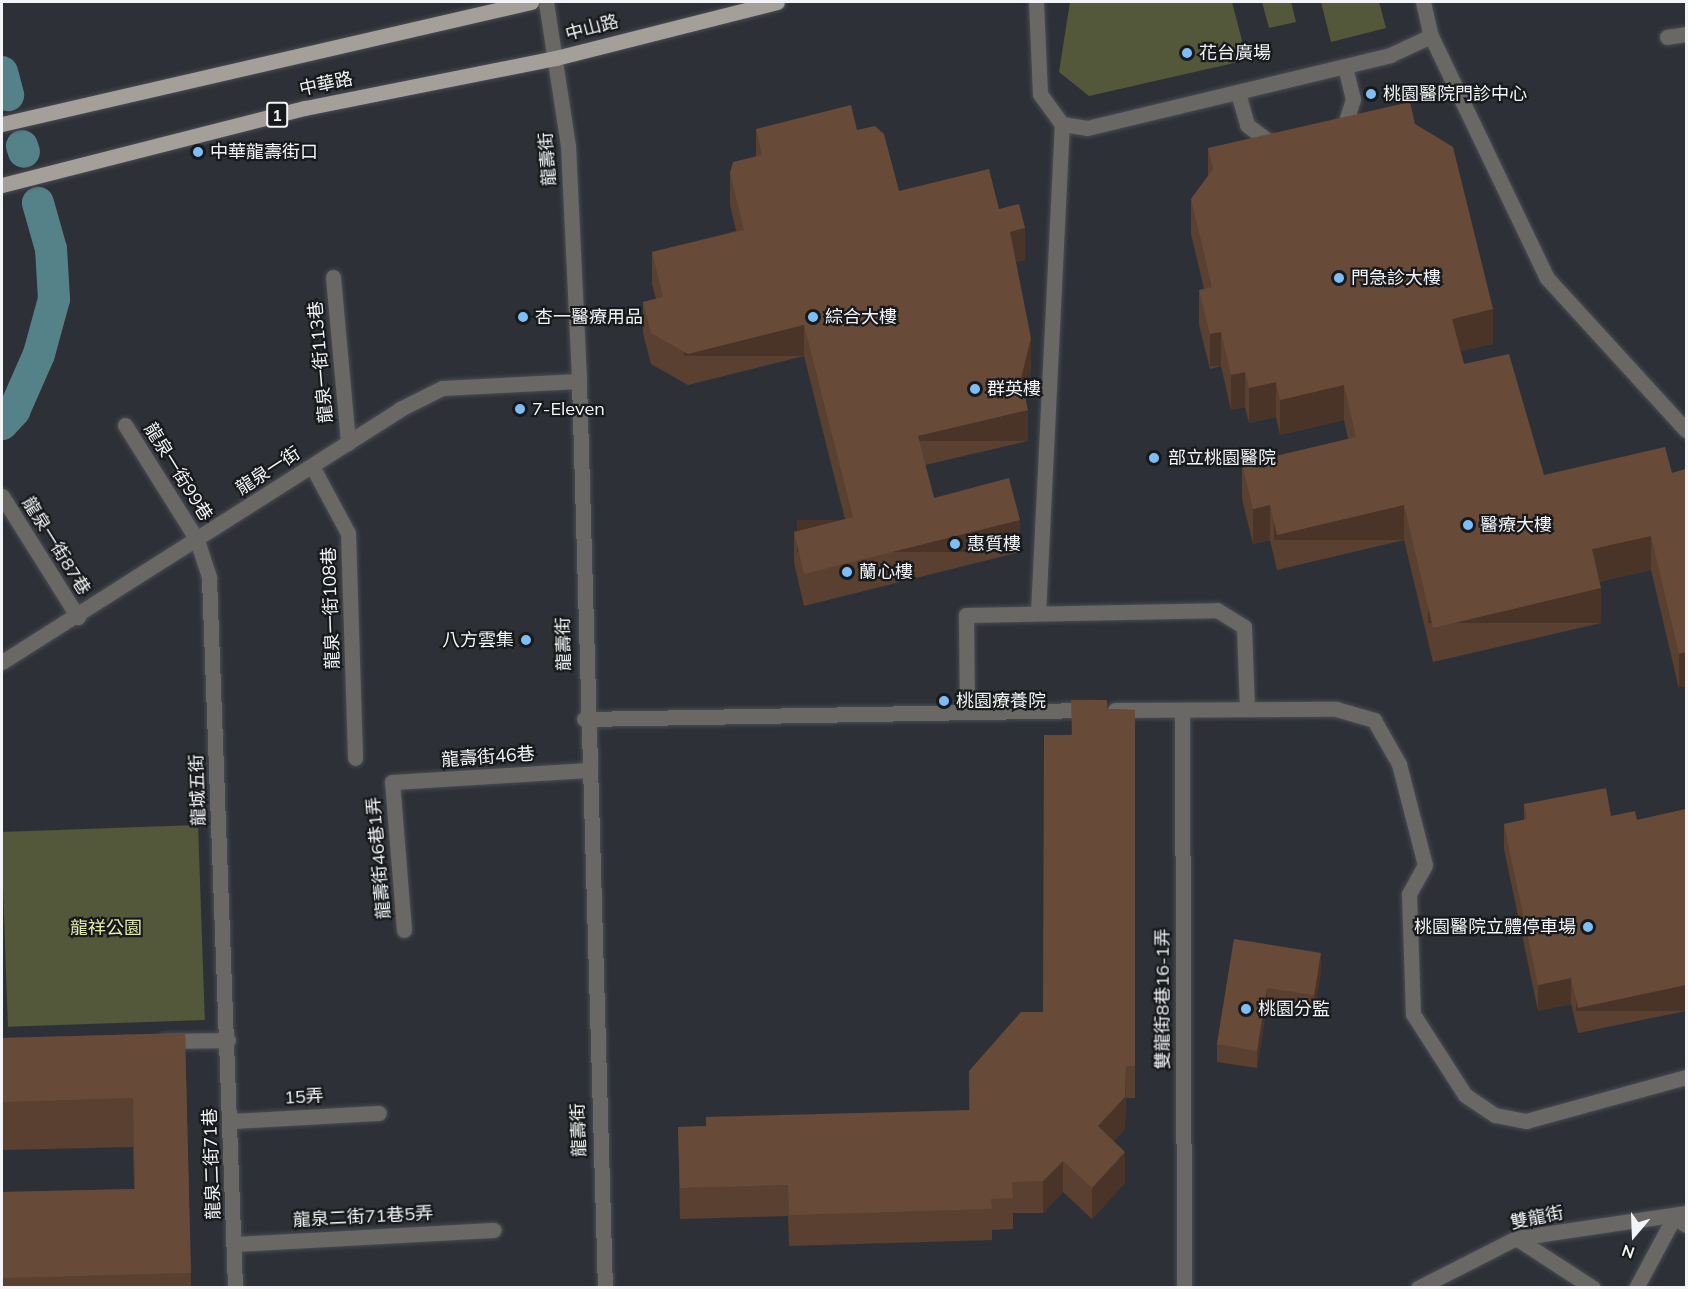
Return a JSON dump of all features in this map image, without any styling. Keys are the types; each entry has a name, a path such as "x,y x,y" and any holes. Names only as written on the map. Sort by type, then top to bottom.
{"main road":[{"name":"中華路","path":"2,124 531,2"},
{"name":"中山路","path":"556,58 777,2"},
{"name":"中華路","path":"2,185 305,108 556,58"}],"street":[{"name":"龍壽街","path":"546,2 568,145 579,381 584,718 604,1287"},
{"path":"1036,2 1038,86 1062,124 1038,613"},
{"path":"1423,2 1431,36 1547,278 1686,430"},
{"path":"1667,37 1686,34"},
{"path":"1062,124 1087,128 1238,93 1390,55 1431,36"},
{"path":"1314,138 1335,133 1351,112 1345,67"},
{"path":"1238,93 1256,136 1269,145 1293,144"},
{"name":"龍泉一街113巷","path":"333,277 348,443"},
{"name":"龍泉一街","path":"2,662 78,617 348,443 442,388 579,381"},
{"name":"龍泉一街99巷","path":"125,425 197,540"},
{"name":"龍泉一街108巷","path":"312,466 348,533 355,758"},
{"name":"龍泉一街87巷","path":"2,496 78,617"},
{"name":"龍城五街","path":"197,540 209,578 228,1040"},
{"path":"967,711 966,615 1217,610 1244,627 1247,709"},
{"path":"584,718 967,711 1336,709 1374,720 1400,764 1425,865 1409,894 1413,1014 1465,1095 1495,1115 1526,1121 1686,1077"},
{"name":"雙龍街8巷16-1弄","path":"1182,710 1184,1287"},
{"name":"龍壽街46巷","path":"392,783 586,770"},
{"name":"龍壽街46巷1弄","path":"392,783 404,930"},
{"path":"145,1042 228,1040"},
{"name":"龍泉二街71巷","path":"228,1040 235,1287"},
{"name":"15弄","path":"231,1121 379,1113"},
{"name":"雙龍街","path":"1425,1287 1516,1238 1682,1219"},
{"name":"雙龍街","path":"1636,1287 1682,1219"},
{"name":"龍泉二街71巷5弄","path":"234,1244 494,1230"},
{"path":"1516,1238 1593,1287"}],"green space":[{"path":"1070,2 1232,2 1247,60 1089,96 1059,72"},
{"path":"1262,2 1291,2 1296,22 1269,28"},
{"path":"1321,2 1379,2 1386,28 1331,42"},
{"name":"龍祥公園","path":"198,825 205,1020 8,1027 2,832"}],"building":[{"path":"1410,102 1415,124 1453,147 1493,309 1452,319 1464,364 1509,354 1544,475 1665,447 1672,473 1686,469 1686,652 1679,654 1651,536 1592,549 1601,588 1433,628 1404,505 1277,535 1270,505 1253,509 1242,464 1356,437 1344,385 1280,400 1276,382 1249,388 1245,372 1231,375 1221,332 1210,334 1199,290 1212,287 1191,199 1213,169 1208,148"},
{"name":"綜合大樓","path":"851,105 857,130 875,126 884,134 899,191 989,169 999,209 1019,204 1025,228 1010,232 1031,338 1021,378 1028,410 918,436 934,498 1009,478 1020,520 804,574 794,532 853,517 804,325 688,354 651,333 643,302 663,297 652,252 744,230 730,173 733,162 762,155 756,129"},
{"path":"1071,700 1107,700 1107,709 1135,710 1135,1066 1126,1066 1125,1097 1098,1126 1125,1152 1092,1188 1063,1161 1043,1181 1012,1182 1013,1198 991,1199 992,1209 789,1215 788,1185 680,1188 678,1127 706,1126 706,1117 970,1110 969,1071 1021,1012 1043,1012 1044,735 1072,735"},
{"name":"桃園醫院立體停車場","path":"1606,788 1611,816 1635,811 1637,820 1686,809 1686,985 1578,1008 1571,978 1538,985 1504,824 1527,819 1524,804"},
{"name":"桃園分監","path":"1234,939 1321,953 1314,995 1267,988 1257,1051 1217,1044"},
{"path":"185,1033 191,1273 2,1278 2,1192 135,1189 133,1098 2,1102 2,1038"}],"waterway":[{"path":"2,72 8,95"},
{"path":"22,146 24,152"},
{"path":"2,424 14,411 39,354 54,299 51,249 38,203"}],"place":[{"name":"花台廣場","path":"1187,53"},
{"name":"桃園醫院門診中心","path":"1371,94"},
{"name":"中華龍壽街口","path":"198,152"},
{"name":"門急診大樓","path":"1339,278"},
{"name":"杏一醫療用品","path":"523,317"},
{"name":"綜合大樓","path":"813,317"},
{"name":"群英樓","path":"975,389"},
{"name":"7-Eleven","path":"520,409"},
{"name":"部立桃園醫院","path":"1154,458"},
{"name":"醫療大樓","path":"1468,525"},
{"name":"惠質樓","path":"955,544"},
{"name":"蘭心樓","path":"847,572"},
{"name":"八方雲集","path":"526,640"},
{"name":"桃園療養院","path":"944,701"},
{"name":"桃園醫院立體停車場","path":"1588,927"},
{"name":"桃園分監","path":"1246,1009"}]}
